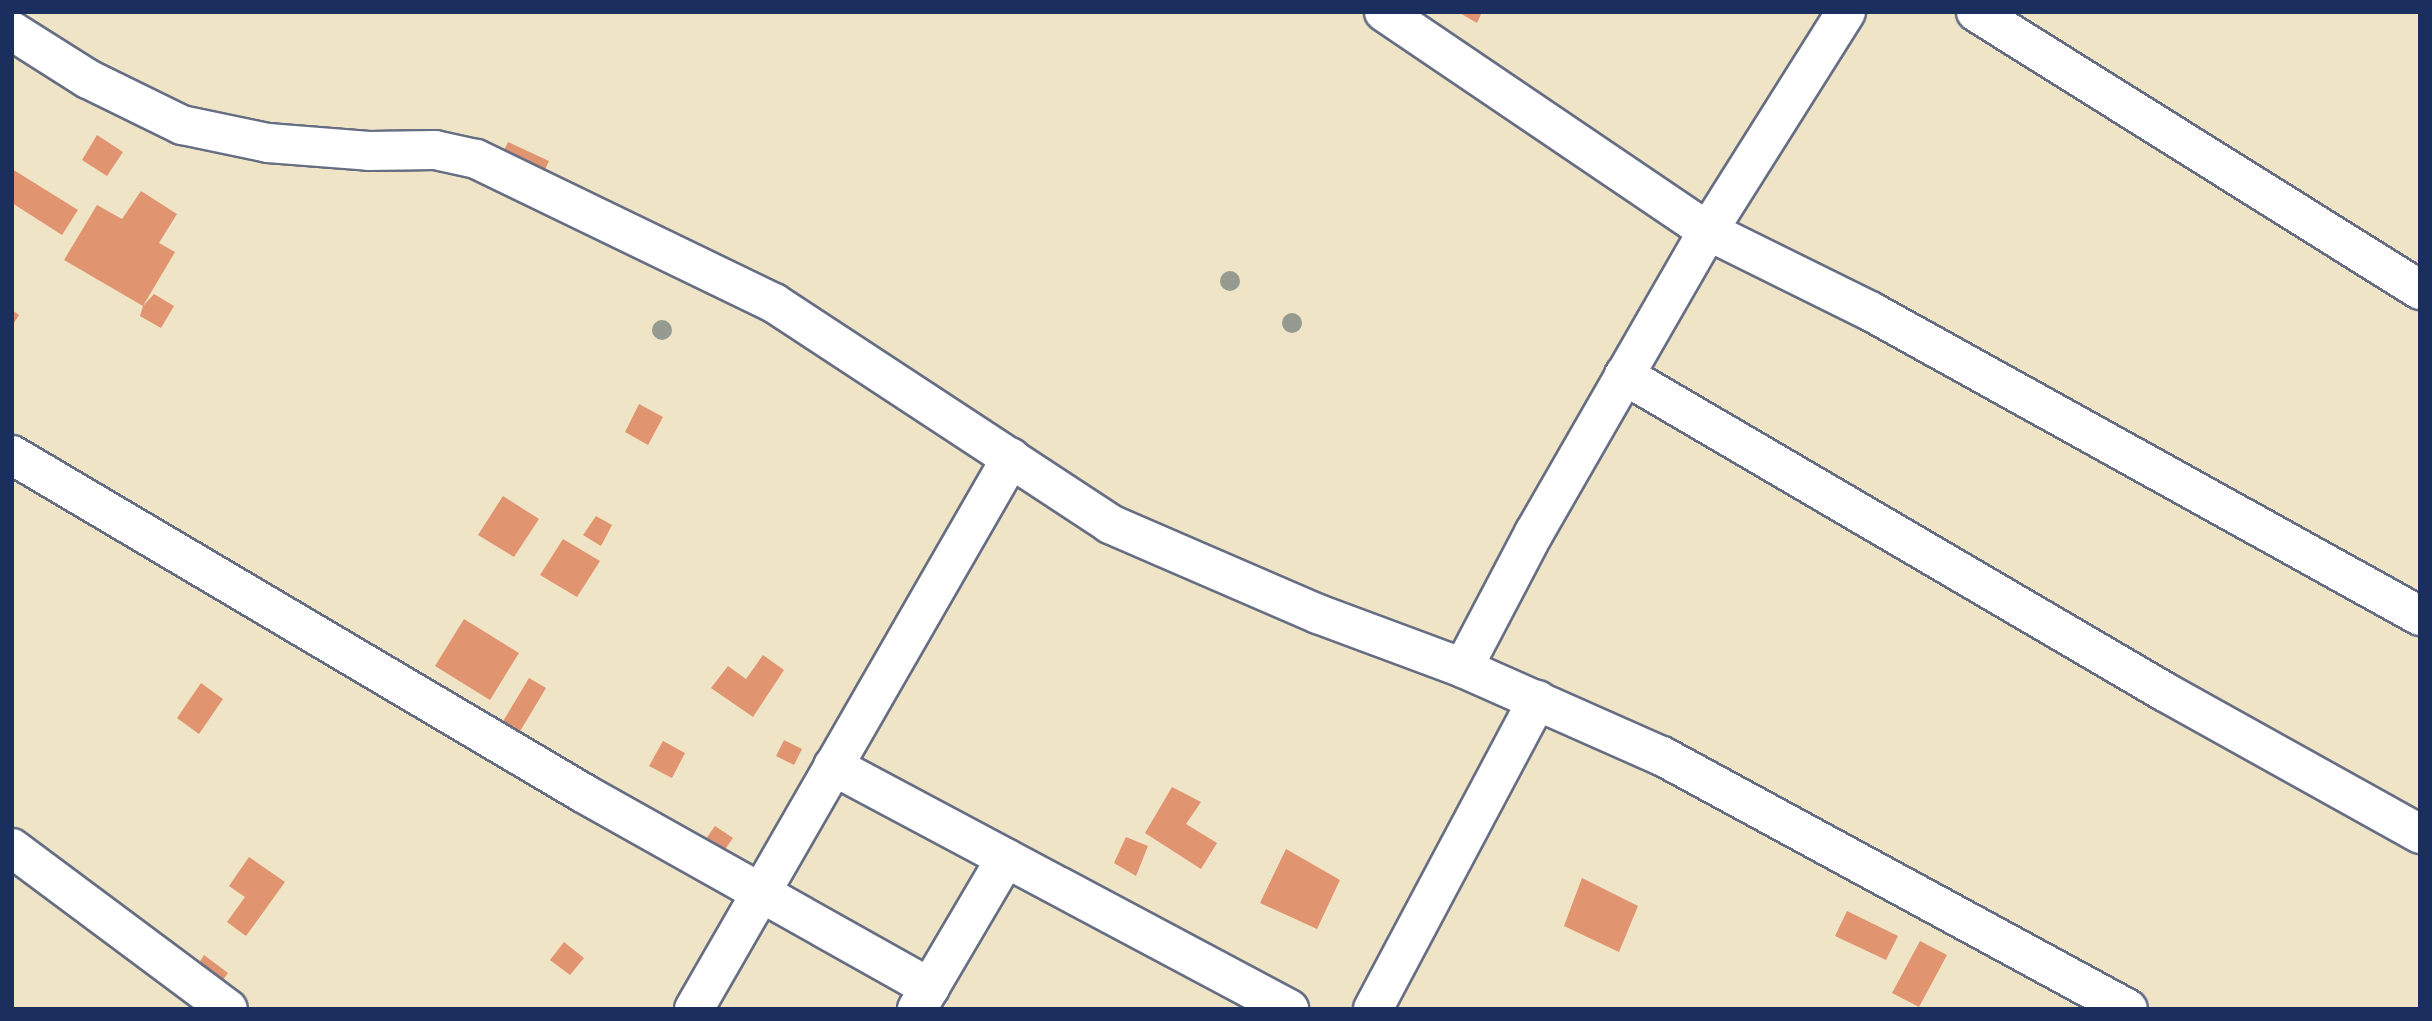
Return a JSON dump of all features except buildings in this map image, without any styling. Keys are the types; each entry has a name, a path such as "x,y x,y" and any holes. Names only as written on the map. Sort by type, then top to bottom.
{"street":[{"path":"1384,12 1708,231 1870,311 2420,616"},
{"path":"1463,668 1624,375 1708,231 1846,12"},
{"path":"1976,12 2420,290"},
{"path":"12,31 88,79 182,125 268,143 369,151 435,150 476,159 774,303 1110,524 1168,552 1463,668 1662,756 2128,1009"},
{"path":"1624,375 2165,692 2420,834"},
{"path":"12,455 535,765 760,891 924,998 1006,858"},
{"path":"694,1009 1012,458"},
{"path":"1373,1009 1537,701"},
{"path":"833,766 1289,1009"},
{"path":"12,848 228,1009"}]}
